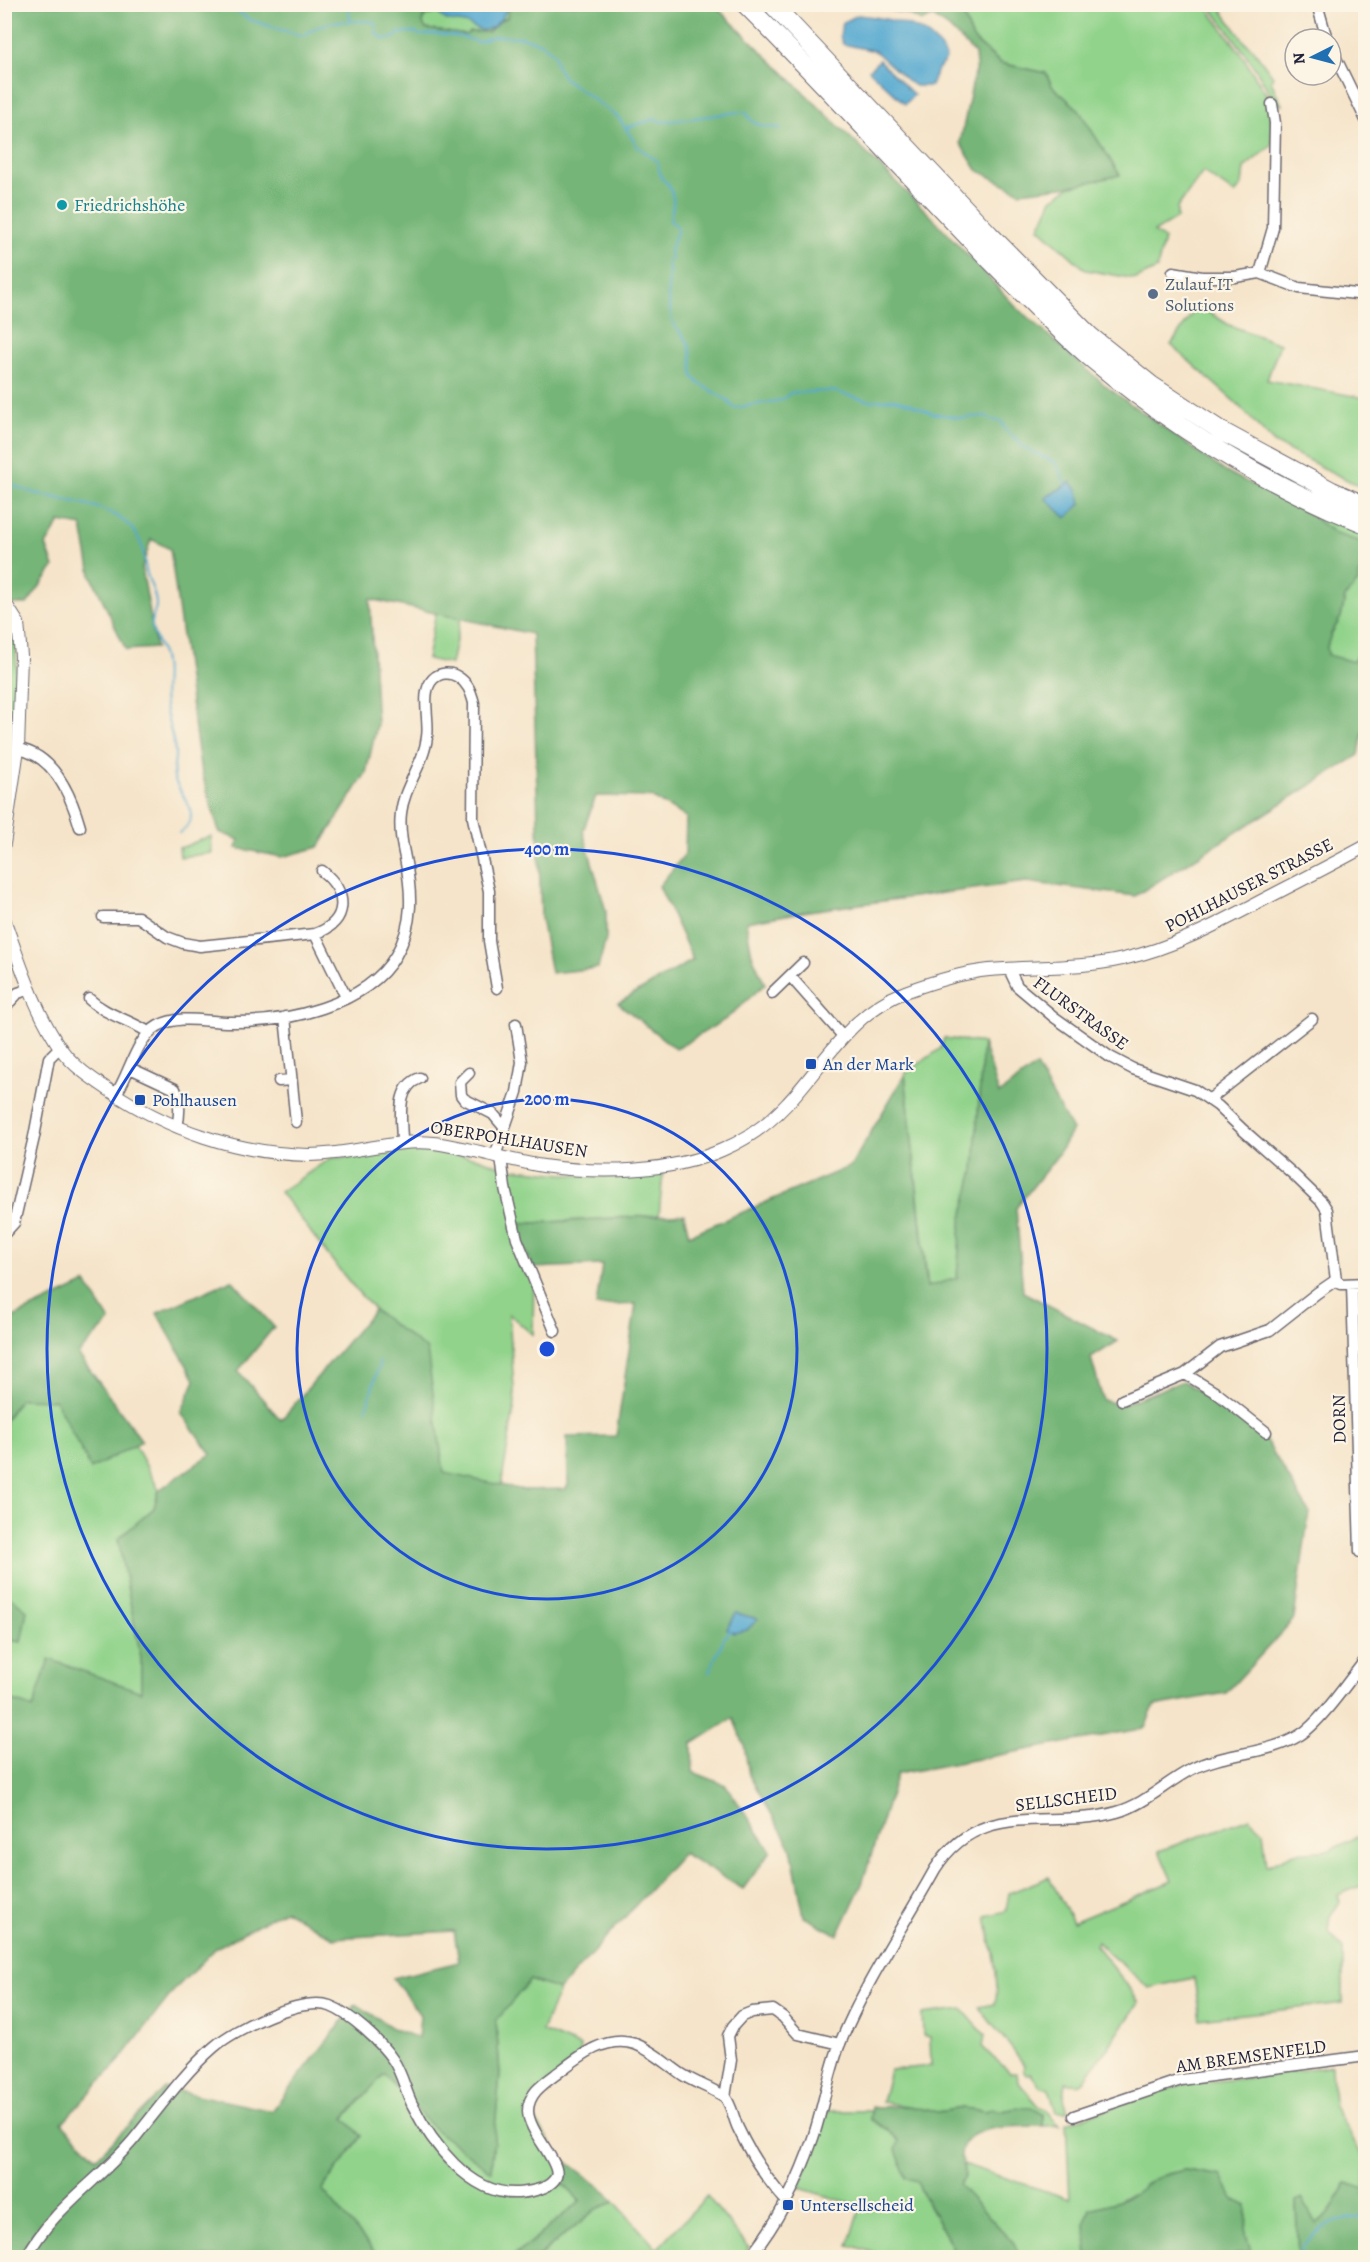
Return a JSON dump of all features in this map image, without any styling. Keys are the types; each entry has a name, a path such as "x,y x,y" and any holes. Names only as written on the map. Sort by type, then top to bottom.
{"highway":[{"path":"745,4 1023,294 1089,356 1160,411 1231,458 1312,501 1365,524"},
{"path":"772,4 990,236 1056,303 1121,362 1151,385 1222,432 1332,491 1365,506"}],"street":[{"path":"1317,4 1324,27"},
{"path":"1343,73 1365,120"},
{"path":"1260,273 1273,228 1275,123 1272,104"},
{"path":"1173,272 1202,277 1234,277 1260,273 1299,288 1365,295"},
{"path":"4,601 18,623 21,656 18,749 4,844"},
{"path":"116,1094 150,1033 172,1020 231,1022 302,1014 366,988 379,976 397,953 407,929 410,889 401,831 402,805 427,740 428,689 434,678 446,673 455,674 464,680 470,689 474,703 473,818 489,891 489,941 496,988"},
{"path":"18,749 38,756 57,775 68,792 80,827"},
{"name":"POHLHAUSER STRASSE","path":"682,1162 721,1150 743,1140 767,1122 796,1094 843,1036 877,1006 896,995 956,976 1010,969 1089,965 1156,950 1221,922 1365,846"},
{"path":"103,917 138,917 167,937 200,946 315,934 327,930 335,923 342,905 338,888 321,871"},
{"name":"OBERPOHLHAUSEN","path":"4,919 30,989 60,1047 76,1066 116,1094 138,1108 177,1127 229,1144 293,1154 319,1155 402,1142 435,1143 542,1166 592,1170 638,1168 682,1162"},
{"path":"315,934 346,997"},
{"path":"772,993 803,963"},
{"name":"FLURSTRASSE","path":"1010,969 1017,986 1054,1017 1110,1057 1133,1069 1180,1084 1210,1100 1322,1202 1327,1210 1336,1280"},
{"path":"790,976 843,1036"},
{"path":"4,1008 18,993 30,989"},
{"path":"89,999 99,1008 150,1033"},
{"path":"285,1017 296,1122"},
{"path":"1210,1100 1312,1019"},
{"path":"516,1024 522,1062 517,1092 504,1127 498,1156 517,1239 555,1331"},
{"path":"4,1234 14,1223 49,1058 60,1047"},
{"path":"130,1068 175,1089 180,1114 177,1127"},
{"name":"OBERPOHLHAUSEN","path":"470,1074 460,1082 461,1095 464,1099 493,1114 504,1127"},
{"name":"OBERPOHLHAUSEN","path":"402,1142 402,1096 406,1087 420,1078"},
{"path":"279,1081 291,1080"},
{"path":"1122,1400 1185,1374 1216,1348 1273,1328 1336,1280 1341,1284 1365,1283"},
{"name":"DORN","path":"1352,1284 1360,1552"},
{"path":"1185,1374 1218,1394 1266,1432"},
{"name":"SELLSCHEID","path":"749,2258 779,2217 787,2202 813,2137 840,2044 934,1869 950,1848 978,1829 993,1824 1072,1819 1120,1812 1142,1802 1192,1768 1294,1738 1314,1723 1365,1659"},
{"path":"26,2258 41,2232 67,2204 106,2170 213,2048 236,2031 280,2013 310,2004 331,2006 366,2031 393,2059 424,2127 439,2146 466,2174 481,2186 492,2190 522,2193 543,2187 555,2179 557,2170 555,2165 536,2135 528,2113 532,2096 539,2087 563,2068 602,2044 627,2042 643,2048 691,2080 725,2097"},
{"path":"787,2202 768,2181 758,2165 737,2126 725,2097 731,2060 729,2036 737,2020 742,2016 752,2012 773,2010 783,2017 798,2034 840,2044"},
{"name":"AM BREMSENFELD","path":"1074,2116 1182,2080 1365,2056"}],"green space":[{"path":"4,5 437,5 434,14 424,16 422,22 426,29 466,35 470,32 488,32 501,20 507,18 509,5 714,5 933,218 1015,306 1107,387 1226,472 1301,508 1336,534 1362,542 1362,562 1358,582 1345,597 1341,617 1327,646 1328,655 1353,662 1365,643 1365,719 1359,755 1135,896 1026,882 809,911 746,922 752,955 765,984 726,1019 676,1049 618,1003 693,960 659,886 685,854 686,817 651,797 596,796 583,831 606,911 606,939 598,968 551,973 541,918 532,634 370,599 377,725 366,773 319,847 282,857 236,848 239,840 219,832 200,766 170,549 151,539 142,568 156,648 126,650 91,575 82,526 60,522 46,545 54,567 27,604 5,604"},
{"path":"437,5 509,5 507,18 501,20 488,32 470,32 466,35 426,29 422,22"},
{"path":"863,5 970,5 964,17 973,39 1000,63 1046,73 1052,86 1078,109 1120,175 1071,186 1020,192 977,170 960,143 976,66 975,54 949,28 933,17 922,21 905,13"},
{"path":"970,5 1205,5 1240,52 1268,97 1271,105 1272,145 1244,168 1242,185 1235,194 1203,172 1177,208 1177,218 1154,232 1164,239 1157,269 1136,279 1086,270 1039,228 1052,199 1071,186 1119,175 1078,109 1052,86 1046,73 1001,63 973,39 964,17"},
{"path":"1209,5 1218,5 1273,76 1271,81 1282,105 1274,103 1252,64"},
{"path":"1198,305 1229,325 1280,344 1267,380 1365,398 1365,489 1274,443 1236,403 1171,345"},
{"path":"1301,508 1365,536 1365,642 1353,662 1328,655 1327,646 1341,617 1345,597 1358,582 1336,534"},
{"path":"4,612 10,623 16,648 14,714 5,711"},
{"path":"436,612 461,617 451,664 427,659"},
{"path":"211,837 212,853 180,857 179,848"},
{"path":"944,1038 983,1043 974,1170 961,1222 957,1279 928,1288 905,1074 941,1048"},
{"path":"983,1043 999,1094 1036,1066 1072,1130 1057,1156 1016,1208 1023,1292 1118,1341 1091,1358 1103,1400 1121,1405 1183,1381 1239,1417 1264,1437 1309,1512 1294,1619 1226,1693 1154,1706 1145,1728 897,1774 862,1884 838,1935 804,1917 791,1848 749,1775 744,1745 733,1718 692,1744 693,1772 726,1785 771,1851 743,1889 683,1853 559,1990 530,1980 496,2021 500,2074 491,2171 434,2129 384,2074 344,2118 362,2136 322,2189 379,2257 5,2258 5,1698 33,1708 49,1659 141,1692 141,1658 118,1539 154,1508 159,1490 211,1454 181,1413 195,1380 157,1313 232,1280 274,1327 238,1371 281,1420 374,1310 427,1350 444,1473 524,1490 565,1489 568,1485 567,1437 616,1436 636,1304 596,1306 602,1265 534,1268 521,1240 518,1224 684,1214 689,1235 851,1166 905,1074 927,1287 957,1278 961,1222 974,1170","holes":["284,1910 334,1938 454,1931 459,1962 393,1978 420,2015 418,2038 394,2029 356,2004 272,2111 165,2088 96,2158 62,2123 121,2059 175,1989 216,1948"]},
{"path":"419,1149 478,1158 506,1168 593,1177 663,1173 659,1215 518,1224 534,1268 533,1335 509,1314 515,1404 501,1486 443,1474 426,1350 384,1319 360,1294 280,1192 331,1158 374,1156"},
{"path":"86,1283 110,1321 78,1354 142,1441 91,1469 55,1400 20,1399 4,1421 5,1321"},
{"path":"20,1399 55,1399 91,1468 135,1445 159,1490 154,1508 118,1540 141,1658 141,1692 50,1660 33,1708 5,1698 5,1639 21,1642 27,1610 5,1593 5,1421"},
{"path":"5,1593 27,1610 21,1642 5,1639"},
{"path":"1249,1818 1263,1831 1267,1866 1294,1853 1331,1850 1365,1833 1365,1884 1338,1895 1340,1902 1330,1916 1328,1931 1343,1949 1343,2003 1200,2019 1194,1978 1149,1988 1097,1942 1095,1945 1139,2003 1084,2081 1079,2084 1066,2082 1064,2098 1068,2112 1056,2112 1049,2089 1040,2086 1030,2073 1026,2075 1023,2070 1024,2065 979,2007 995,2004 997,1983 986,1916 1006,1911 1009,1893 1049,1877 1073,1922 1172,1881 1159,1851"},
{"path":"530,1980 559,1990 542,2031 581,2047 579,2063 540,2094 535,2119 558,2155 560,2181 580,2201 512,2257 379,2258 322,2189 362,2136 344,2119 384,2073 434,2129 491,2171 500,2074 496,2020"},
{"path":"962,2009 985,2035 983,2047 986,2051 1010,2073 1016,2073 1020,2084 1060,2125 1043,2126 1043,2114 1028,2107 1001,2111 992,2108 986,2111 963,2108 937,2112 882,2102 890,2070 931,2066 930,2037 923,2035 922,2014"},
{"path":"1332,2065 1334,2106 1365,2161 1365,2189 1347,2183 1329,2213 1316,2225 1302,2198 1296,2201 1298,2257 1231,2257 1250,2252 1246,2235 1247,2206 1233,2200 1221,2176 1185,2170 1167,2174 1146,2183 1137,2194 1090,2209 1085,2222 1087,2258 1020,2257 958,2185 965,2177 963,2164 1070,2199 1066,2123 1183,2084 1268,2076"},
{"path":"908,2106 937,2112 963,2108 986,2111 992,2108 1001,2111 1028,2107 1043,2114 1043,2126 994,2128 971,2136 964,2144 961,2154 965,2177 959,2185 1014,2243 1020,2257 949,2257 953,2248 916,2181 906,2178 896,2150 899,2141 887,2129 870,2119 872,2107"},
{"path":"826,2111 871,2111 870,2119 887,2129 899,2141 923,2195 953,2248 949,2257 888,2257 849,2245 861,2206 799,2188"},
{"path":"558,2155 607,2192 615,2202 596,2209 537,2257 512,2258 580,2201 560,2181"},
{"path":"1185,2170 1222,2176 1233,2199 1247,2206 1246,2235 1251,2252 1232,2255 1231,2258 1087,2257 1085,2222 1090,2209 1124,2199 1140,2191 1154,2179"},
{"path":"1347,2183 1365,2189 1365,2257 1298,2257 1296,2201 1302,2198 1316,2224 1329,2213"},
{"path":"707,2196 749,2248 739,2258 537,2258 596,2209 615,2202 657,2249"}],"water":[{"path":"440,4 508,5 499,22 491,28 482,30 444,18 438,13"},
{"path":"858,15 883,18 909,25 932,38 946,59 936,72 931,86 915,86 875,51 843,44 840,36 842,23"},
{"path":"879,60 914,95 905,104 869,70"},
{"path":"1071,482 1078,491 1081,504 1066,518 1045,498"},
{"path":"736,1613 758,1619 747,1630 733,1633 727,1629"}],"waterway":[{"path":"226,4 250,20 302,36 328,23 367,21 375,22 376,33 384,39 394,38 399,33 414,32 419,35 463,37 478,42 495,36 521,37 541,43 554,54 557,67 564,78 619,118 637,146 657,161 661,178 668,184 673,196 670,221 678,229 670,250 671,259 667,262 672,321 688,343 693,377 700,384 727,400 734,408 782,400 790,393 832,391 870,401 894,399 932,413 961,418 986,416 990,420 1001,421 1006,431 1023,447 1056,463 1066,484"},
{"path":"347,4 351,22"},
{"path":"626,128 654,119 663,122 739,112 747,113 756,124 781,128"},
{"path":"4,480 19,488 107,511 122,519 138,536 156,601 152,626 163,656 164,699 175,751 174,778 191,813 187,827 179,833"},
{"path":"366,1409 380,1362"},
{"path":"709,1672 724,1638 730,1631"},
{"path":"1302,2258 1301,2248 1313,2236 1334,2222 1359,2218 1366,2211"}],"place":[{"name":"Friedrichshöhe","path":"62,205"},
{"name":"Zulauf IT Solutions","path":"1153,294"},
{"name":"An der Mark","path":"811,1064"},
{"name":"Pohlhausen","path":"140,1100"},
{"name":"Untersellscheid","path":"788,2205"}]}
